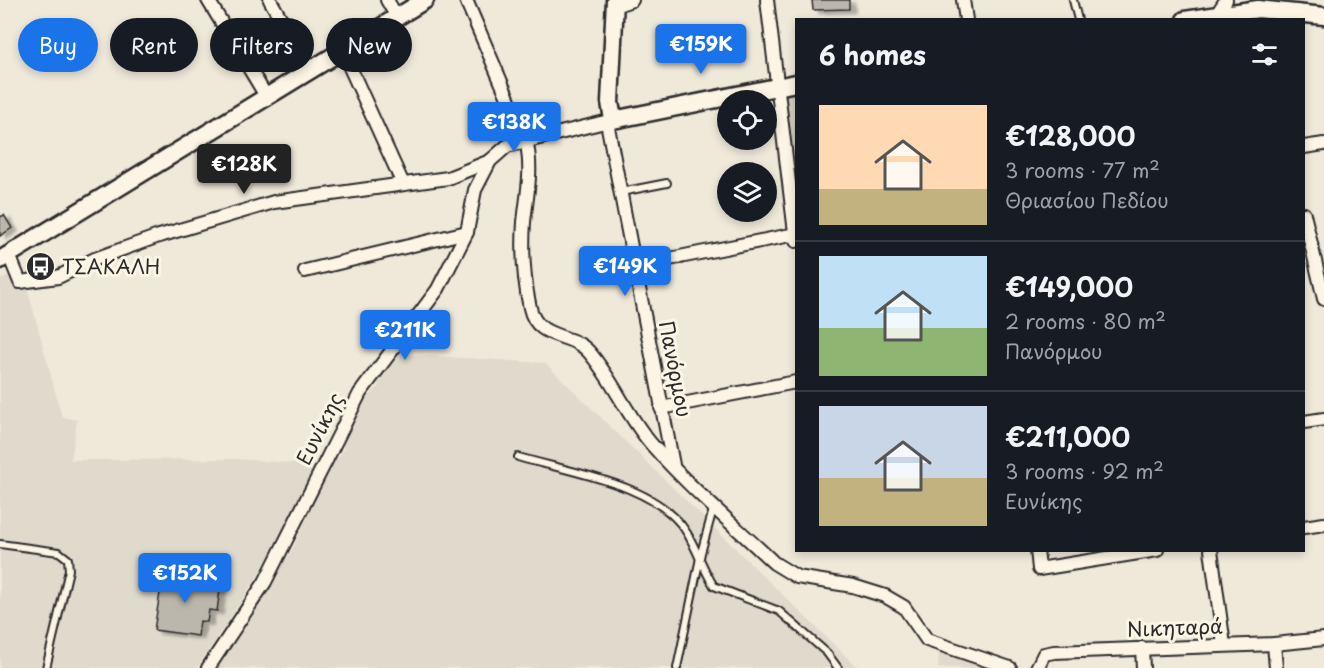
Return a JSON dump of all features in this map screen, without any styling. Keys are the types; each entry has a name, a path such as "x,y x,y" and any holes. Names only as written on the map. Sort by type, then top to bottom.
{"main road":[{"path":"398,17 425,0"},
{"name":"Πανόρμου","path":"611,118 614,3"},
{"path":"1193,18 1222,11 1257,17 1324,16"},
{"path":"1305,23 1324,25"},
{"path":"4,257 309,72"},
{"path":"611,118 775,82 795,74"},
{"path":"775,82 795,83"}],"street":[{"path":"208,0 267,96"},
{"path":"387,0 398,17"},
{"path":"466,0 526,140 530,182 524,253 531,310 538,326 551,334 584,346 596,360 632,420 673,466 774,564 797,577 853,586 885,596 904,607 927,640 1010,668"},
{"path":"614,3 632,0"},
{"path":"767,0 775,82 795,227"},
{"path":"963,0 966,18"},
{"path":"276,2 284,18"},
{"path":"352,72 403,184"},
{"name":"Ευνίκης","path":"208,668 265,582 360,393 438,289 467,232 475,190 490,161 507,146 611,118"},
{"name":"Πανόρμου","path":"611,118 634,266 673,466"},
{"path":"1305,147 1324,144"},
{"path":"4,257 20,282 45,280 65,275 95,259 156,237 274,202 448,178 490,161"},
{"path":"1305,224 1308,256 1324,298"},
{"path":"305,271 467,232"},
{"path":"634,266 795,234"},
{"path":"661,408 795,382"},
{"path":"1305,422 1324,419"},
{"path":"1305,527 1324,524"},
{"path":"1037,552 1039,569 1145,552"},
{"path":"1211,552 1224,645"},
{"name":"Νικηταρά","path":"1037,668 1044,654 1054,652 1274,644 1324,639"},
{"path":"1274,644 1276,668"},
{"path":"1142,648 1143,668"}],"lane":[{"path":"1073,0 1078,18"},
{"path":"621,192 668,183"},
{"path":"518,457 638,492 666,511 686,532 699,561 714,586 779,611 827,653 838,668"},
{"path":"677,668 699,561 714,506"},
{"path":"0,544 59,552 68,559 69,570 45,668"}],"shaded area":[{"path":"795,90 795,178 785,91"},
{"path":"22,268 62,417 77,420 71,460 236,459 319,465 259,574 197,668 0,668 0,280"},
{"path":"398,354 545,363 858,668 217,668 293,548 332,461 339,457 344,448 342,440 364,398 369,397 379,386 378,381"},
{"path":"939,652 992,668 938,668"}],"building":[{"path":"812,0 849,0 849,9 813,10"},
{"path":"4,215 12,228 0,236 0,217"},
{"path":"163,574 221,583 217,611 209,610 207,622 200,621 198,636 154,630"}],"place":[{"name":"ΤΣΑΚΑΛΗ","path":"41,267"}]}
